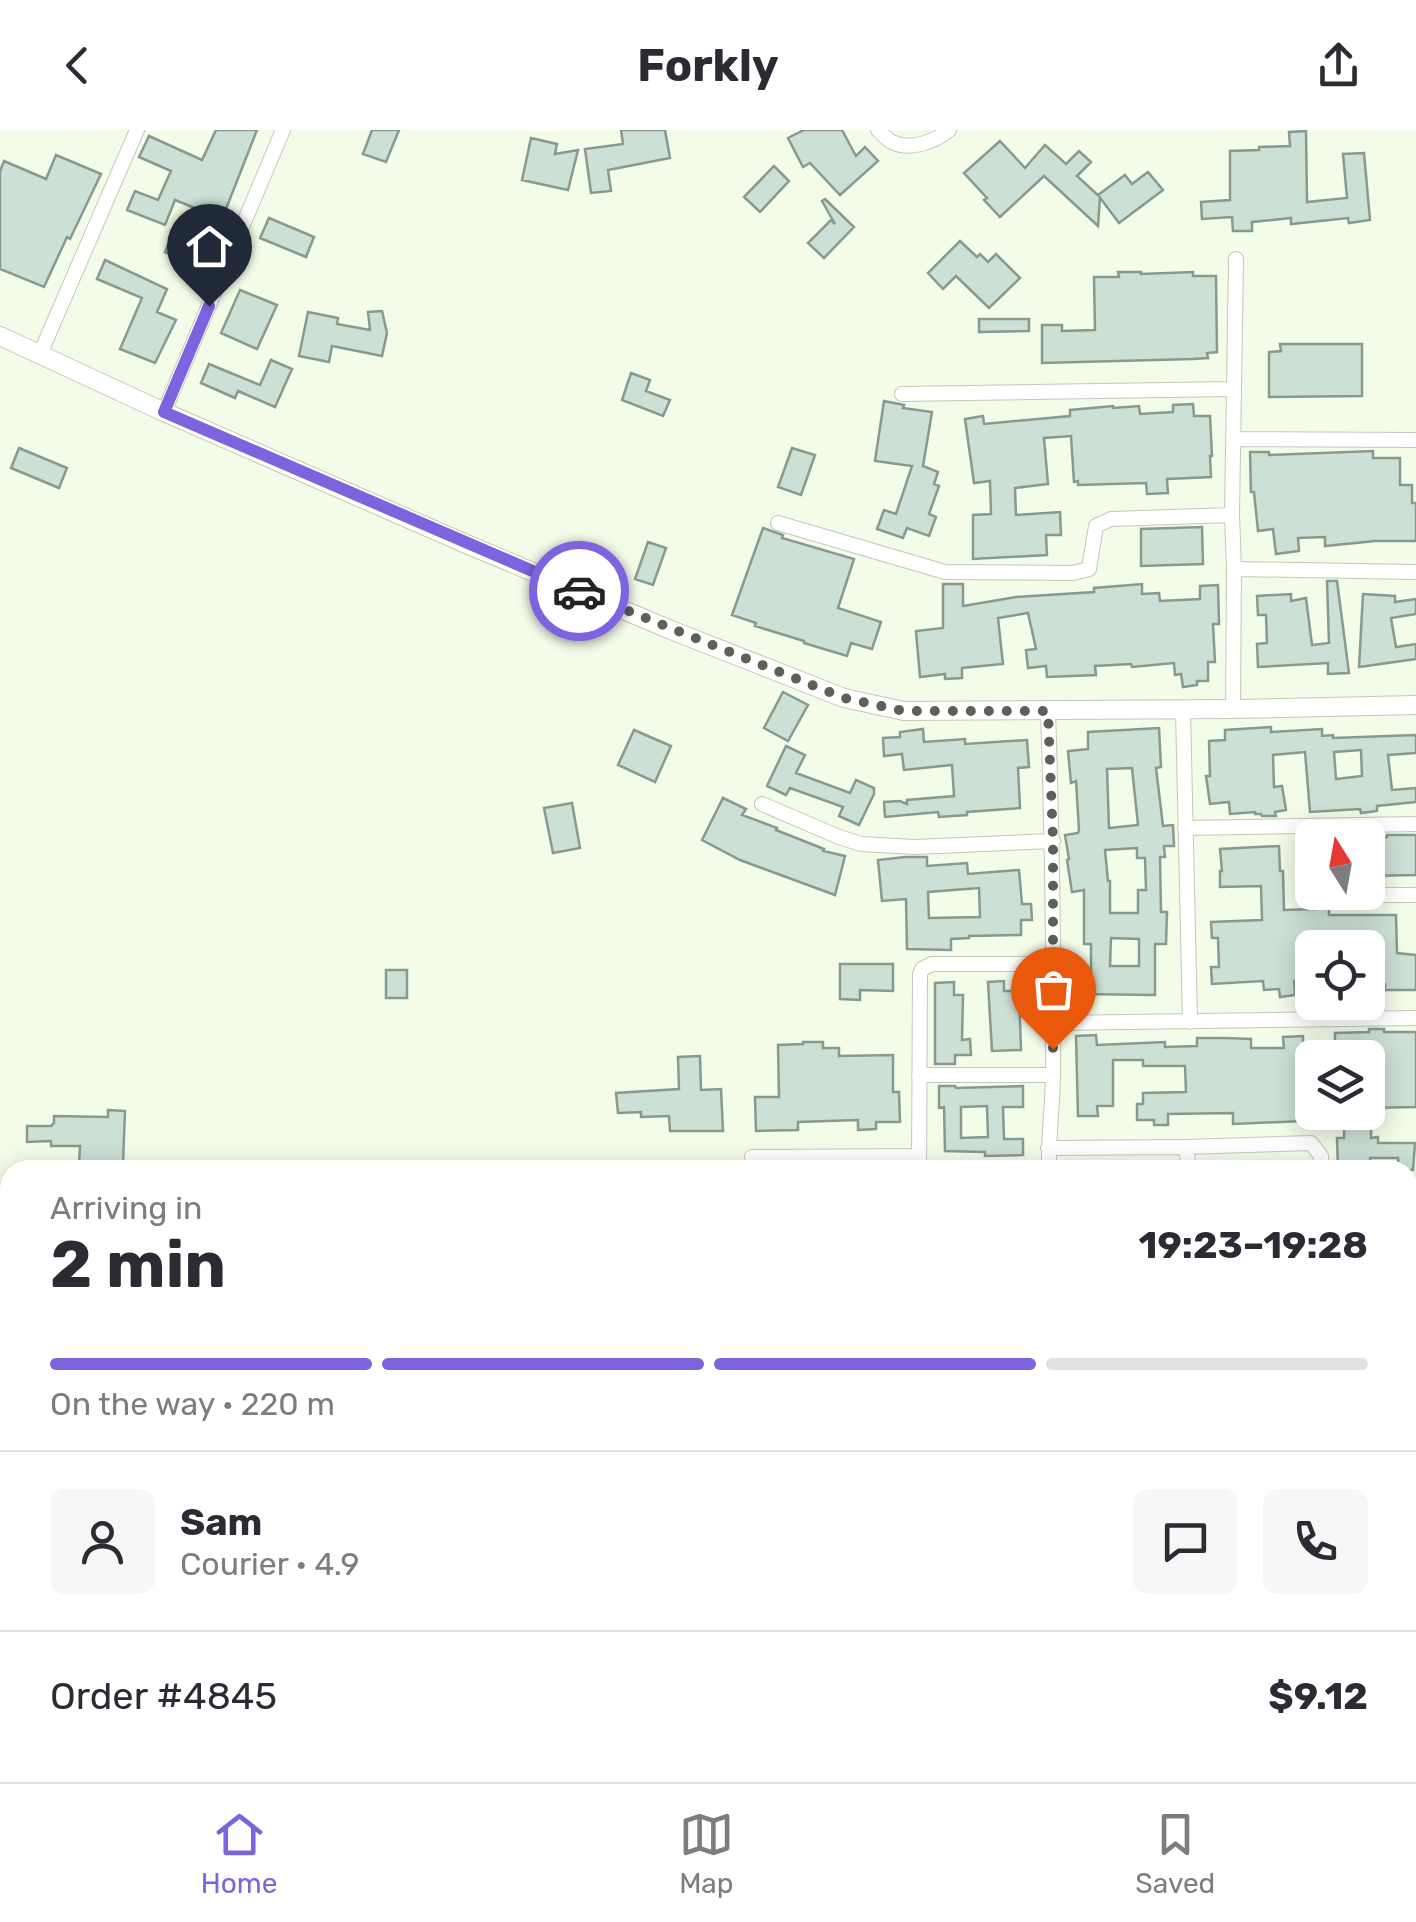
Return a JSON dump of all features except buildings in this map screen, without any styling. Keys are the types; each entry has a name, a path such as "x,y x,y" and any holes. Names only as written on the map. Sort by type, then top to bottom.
{"street":[{"path":"40,354 136,130"},
{"path":"164,412 284,130"},
{"path":"878,130 892,142 913,146 949,130"},
{"path":"1234,710 1236,259"},
{"path":"0,336 164,412 636,615 844,698 904,711 1416,705"},
{"path":"902,394 1233,390"},
{"path":"1234,439 1416,440"},
{"path":"778,523 945,572 1074,573 1089,570 1096,526 1111,520 1232,515"},
{"path":"1234,569 1416,572"},
{"path":"1182,709 1190,1022"},
{"path":"1048,711 1054,1075 1049,1160"},
{"path":"762,804 861,844 915,847 1053,841"},
{"path":"1385,825 1416,824"},
{"path":"1185,828 1295,826"},
{"path":"1385,895 1416,895"},
{"path":"919,1160 922,969 932,964 1052,964"},
{"path":"1053,1023 1416,1018"},
{"path":"918,1075 1054,1075"},
{"path":"1048,1148 1311,1142 1321,1160"},
{"path":"1186,1147 1187,1160"},
{"path":"752,1157 836,1160"}],"way so far":[{"path":"579,591 844,698 904,711 1048,711 1053,841 1053,1049"}],"route":[{"path":"209,306 164,412 579,591"}]}
